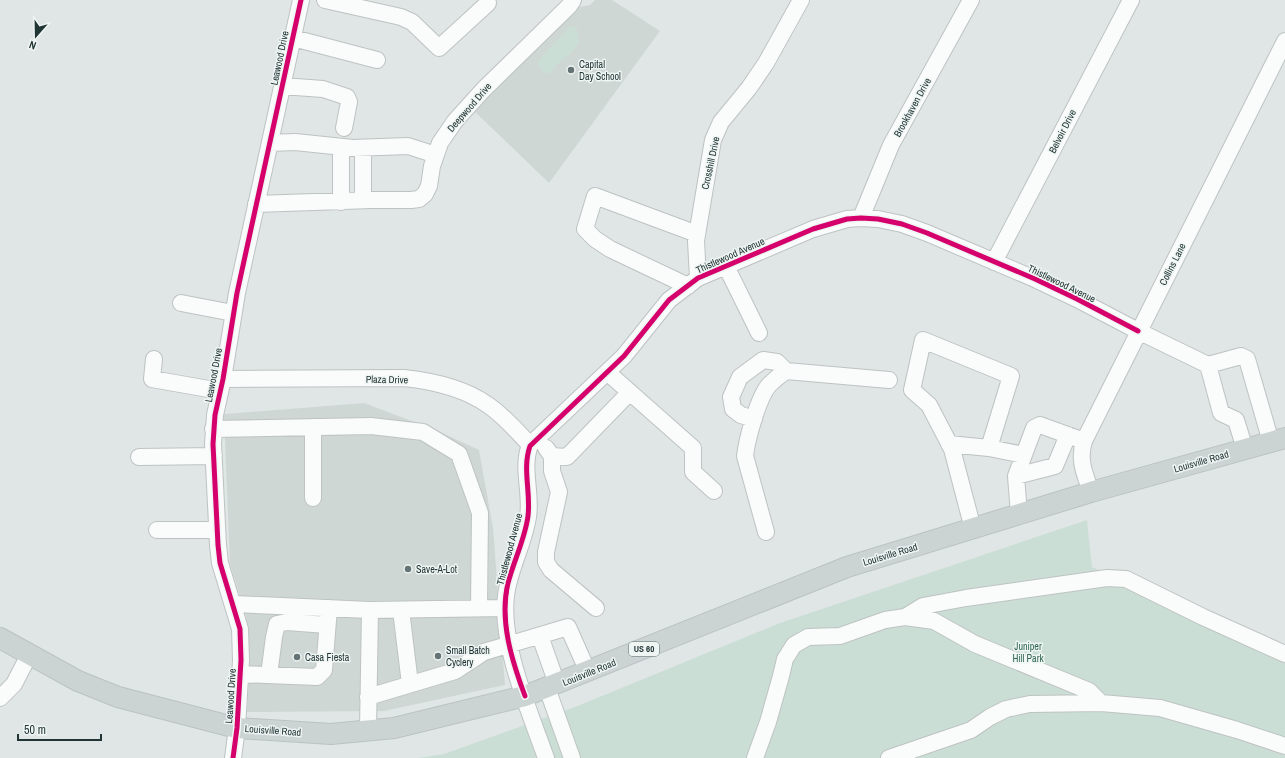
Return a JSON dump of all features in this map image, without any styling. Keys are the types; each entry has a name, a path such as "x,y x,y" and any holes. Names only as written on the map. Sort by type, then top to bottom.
{"main road":[{"name":"Louisville Road","path":"0,638 78,681 118,697 237,728 330,734 394,728 525,696 847,568 1091,492 1278,440"}],"street":[{"name":"Leawood Drive","path":"233,758 237,728 242,645 234,604 220,563 217,530 213,429 233,313 301,0"},
{"path":"325,0 401,17 412,22 439,48 488,3"},
{"name":"Deepwood Drive","path":"256,204 419,199 425,194 429,186 436,154 447,132 463,110 524,48 569,6 573,0"},
{"name":"Crosshill Drive","path":"693,282 697,234 713,140 721,122 749,88 766,63 801,0"},
{"name":"Brookhaven Drive","path":"861,218 891,145 971,0"},
{"name":"Belvoir Drive","path":"994,262 1131,0"},
{"path":"293,38 377,60"},
{"name":"Collins Lane","path":"1091,492 1081,461 1081,451 1084,441 1285,41"},
{"path":"282,86 323,89 347,96 349,102 344,128"},
{"path":"270,143 295,142 363,148 408,146 436,154"},
{"path":"341,147 341,202"},
{"path":"362,200 363,148"},
{"path":"693,282 610,249 595,239 585,229 595,196 697,234"},
{"name":"Thistlewood Avenue","path":"546,758 517,674 505,621 505,608 509,582 528,516 529,502 526,465 527,455 534,442 624,356 669,300 693,282 726,266 813,229 847,219 878,218 902,224 927,233 1035,279 1208,365"},
{"path":"726,266 759,333"},
{"path":"181,303 233,313"},
{"path":"973,529 950,444 929,405 912,390 923,340 1012,376 989,448"},
{"path":"1245,449 1236,420 1221,414 1208,365 1241,356 1247,360 1278,440"},
{"name":"Plaza Drive","path":"154,359 152,379 221,385 404,378 421,380 456,390 479,400 552,455"},
{"path":"754,419 741,415 733,409 730,397 740,377 763,360 776,362 786,370 914,382"},
{"path":"766,532 745,456 757,409 769,386 786,370"},
{"path":"607,372 693,448 693,472 714,491"},
{"path":"596,608 551,570 546,562 546,552 558,492 552,471 552,455 567,457 630,392"},
{"path":"1019,514 1016,476 1034,428 1040,425 1084,441"},
{"path":"213,429 371,426 423,432 459,454 480,513 479,608"},
{"path":"313,427 313,498"},
{"path":"1016,476 1055,466 1068,435"},
{"path":"950,444 989,448 1024,455"},
{"path":"139,457 214,456"},
{"path":"156,530 217,530"},
{"path":"905,617 923,606 966,598 1107,578 1126,579 1203,617 1285,654"},
{"path":"234,604 370,610 505,608"},
{"path":"240,674 317,677 324,670 329,608"},
{"path":"368,730 370,610"},
{"path":"401,610 410,684"},
{"path":"755,758 768,722 785,658 794,644 808,637 840,636 885,620 905,617 934,621 975,644 1089,691 1101,702"},
{"path":"269,675 277,624 287,622 328,625"},
{"path":"368,696 455,671 484,652 568,627 588,672"},
{"path":"540,636 572,758"},
{"path":"0,698 14,684 29,655"},
{"path":"889,758 971,730 990,717 1006,710 1030,704 1101,702 1160,708 1285,746"}],"shaded area":[{"name":"Capital Day School","path":"595,0 612,0 660,31 549,183 473,110 575,6 580,7 590,5"},
{"path":"364,403 438,431 479,450 493,528 505,685 384,711 247,712 250,662 246,616 230,564 224,414"}],"green space":[{"path":"570,27 576,27 579,40 577,46 552,71 544,73 537,62"},
{"name":"Juniper Hill Park","path":"1087,520 1092,567 1285,654 1285,758 418,758 444,754 575,707 780,623"}],"cycle path":[{"path":"233,758 237,728 241,660 240,629 220,563 213,444 215,415 223,379 237,293 301,0"},
{"path":"525,696 508,641 505,612 510,574 527,525 529,507 527,463 530,446 624,356 669,300 698,278 813,229 847,219 878,219 902,224 927,233 1035,279 1138,331"}],"place":[{"name":"Capital Day School","path":"571,70"},
{"name":"Save-A-Lot","path":"408,569"},
{"name":"Small Batch Cyclery","path":"438,656"},
{"name":"Casa Fiesta","path":"297,657"}]}
